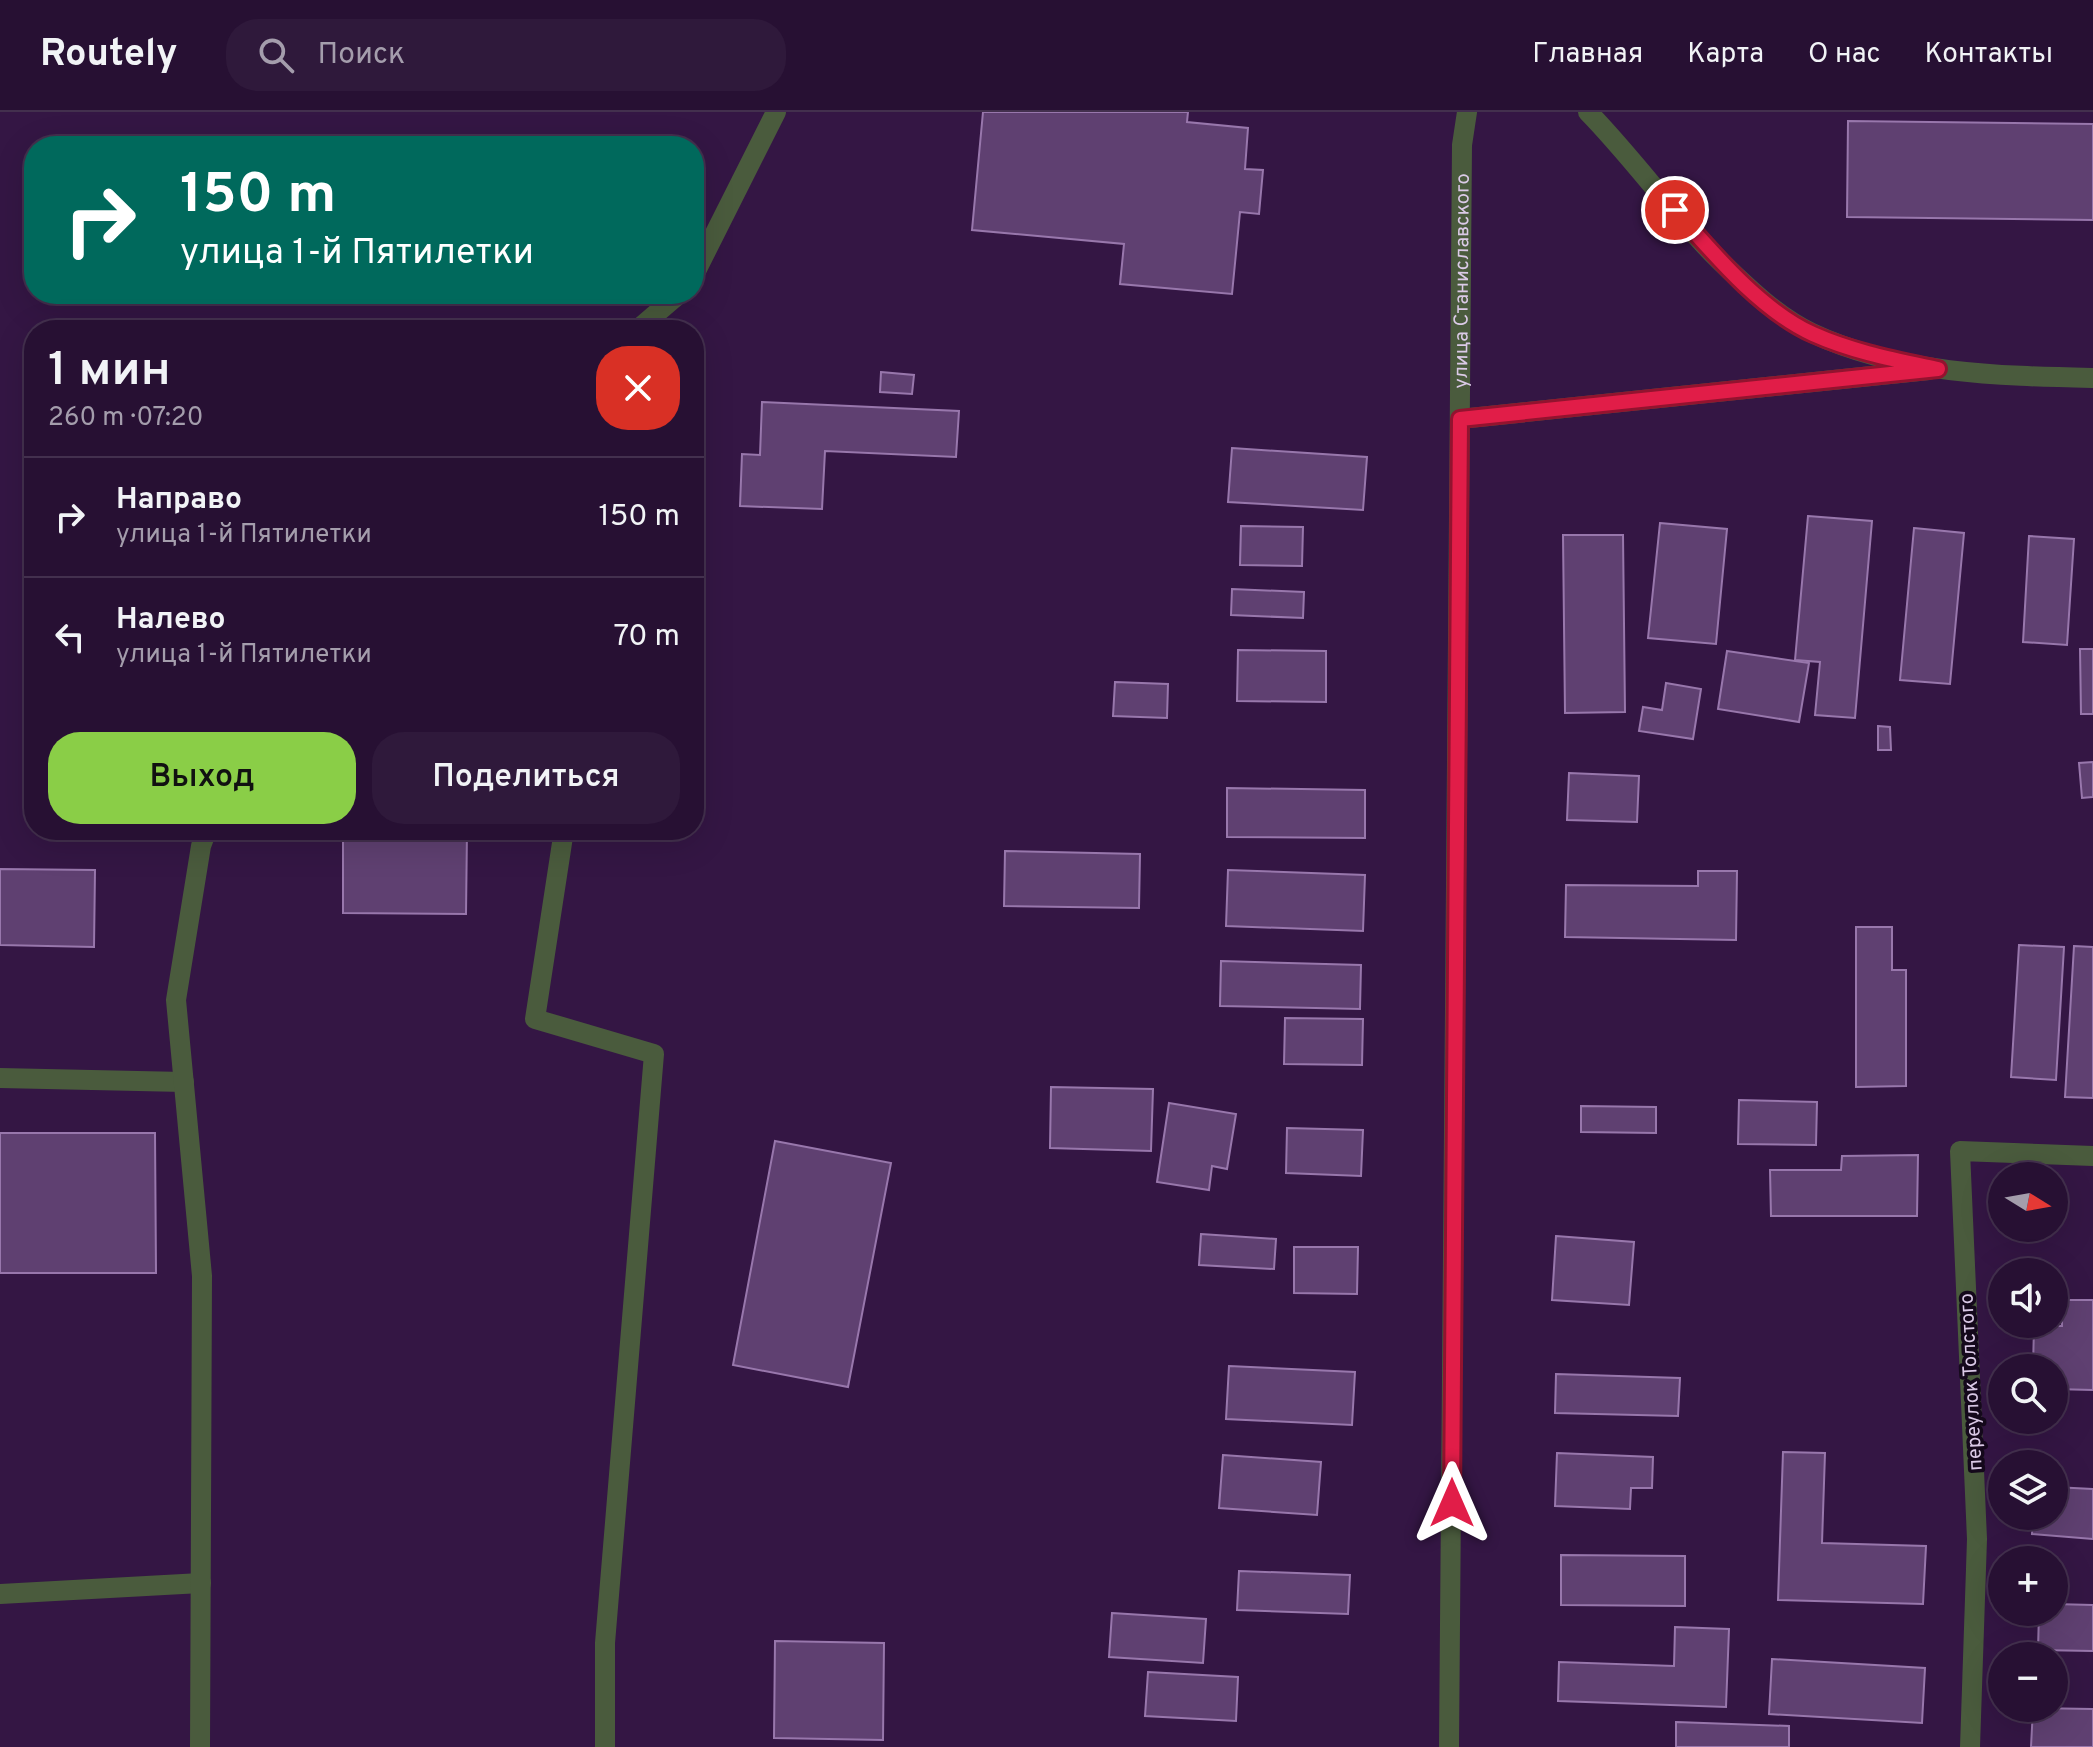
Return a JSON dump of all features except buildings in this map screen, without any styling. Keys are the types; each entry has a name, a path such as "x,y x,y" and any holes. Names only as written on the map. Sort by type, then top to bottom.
{"street":[{"path":"704,255 776,112"},
{"name":"улица Станиславского","path":"1449,1747 1462,145 1467,112"},
{"path":"1588,112 1716,256 1773,308 1811,333 1860,351 1938,369"},
{"path":"649,320 667,304"},
{"path":"1460,419 1938,369 2093,378"},
{"path":"200,1747 202,1276 176,1000 203,840"},
{"path":"562,840 535,1019 654,1054 605,1643 605,1747"},
{"path":"0,1078 184,1082"},
{"name":"переулок Толстого","path":"1970,1747 1977,1539 1960,1151 2093,1156"},
{"path":"0,1594 201,1583"}],"route":[{"path":"1452,1503 1460,419 1938,369 1872,355 1811,333 1773,308 1716,256 1675,210"}]}
